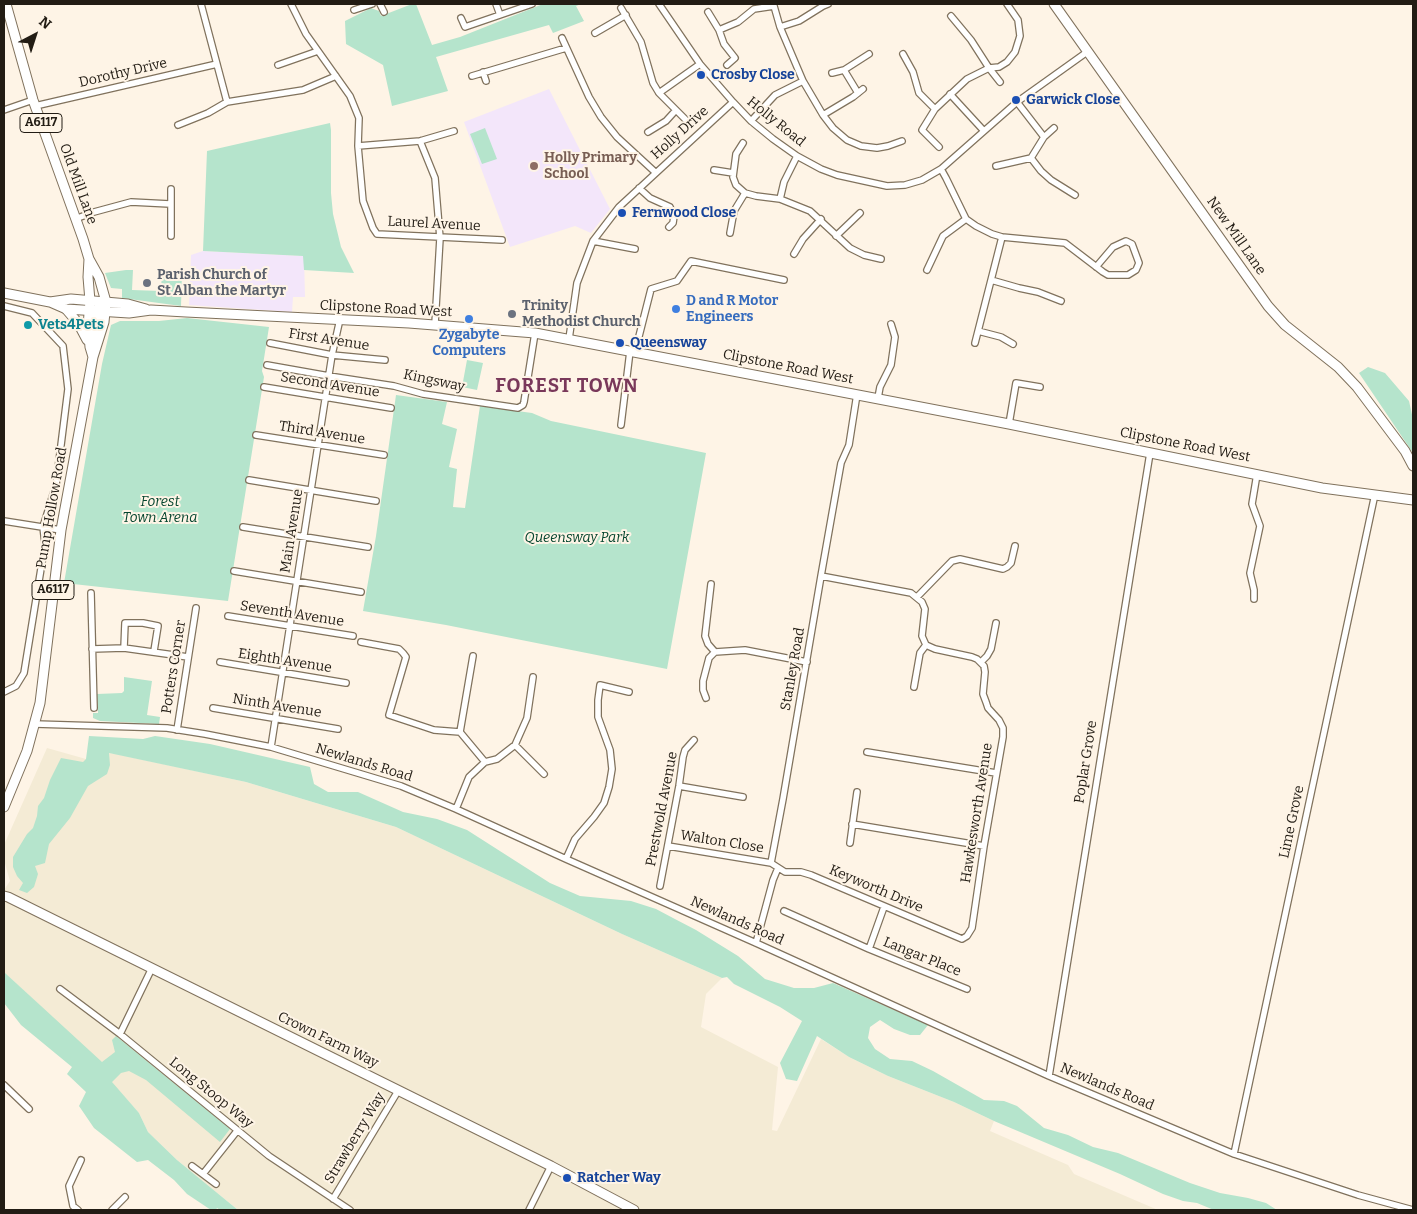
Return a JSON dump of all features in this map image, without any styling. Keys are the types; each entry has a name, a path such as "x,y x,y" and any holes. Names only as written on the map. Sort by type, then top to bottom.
{"main road":[{"name":"Old Mill Lane","path":"6,4 8,27 83,239 88,259 88,277 98,307"},
{"name":"New Mill Lane","path":"1054,4 1268,306 1285,325 1338,367 1357,387 1405,451 1413,466"},
{"name":"Old Mill Lane","path":"88,259 99,277 98,307"},
{"name":"Clipstone Road West","path":"4,293 50,302 66,309 128,304 151,310 435,324 535,333 878,398 1322,488 1413,500"},
{"name":"Clipstone Road West","path":"50,302 71,299 98,307"},
{"name":"Pump Hollow Road","path":"93,357 88,326 98,307"},
{"name":"Pump Hollow Road","path":"35,724 42,687 61,530 93,357 102,331 98,307"},
{"path":"66,309 84,332 90,347"},
{"path":"1413,495 1413,500"},
{"name":"A6117","path":"4,807 28,751 35,724"},
{"name":"Crown Farm Way","path":"5,895 551,1166 634,1210"}],"street":[{"path":"201,4 227,102"},
{"name":"Laurel Avenue","path":"292,4 306,34 350,96 359,118 358,146 363,201 377,234 502,240"},
{"path":"354,10 372,4"},
{"path":"380,4 384,12"},
{"path":"496,4 500,15"},
{"path":"461,18 465,28 532,4"},
{"name":"Holly Road","path":"659,4 700,64 732,102 752,121 797,156 821,169 837,175 887,186 905,185 922,180 941,169 1016,102 1087,52"},
{"path":"780,27 799,21 828,4"},
{"path":"939,147 922,130 935,109 967,79 989,68 1007,62 1015,52 1020,36 1018,20 1007,4"},
{"path":"719,30 738,22 754,9 774,6 780,27 803,81 833,128 847,140 861,146 877,148 902,141"},
{"path":"621,8 641,42 653,84 659,93 687,121"},
{"path":"708,12 719,30 724,44 735,58 726,65"},
{"path":"596,33 626,15"},
{"path":"951,16 971,40 1000,82"},
{"path":"562,38 589,97 606,123 617,138 655,172"},
{"path":"472,76 566,48"},
{"path":"278,64 318,51"},
{"path":"832,73 844,70 869,54"},
{"path":"903,54 913,72 919,93 935,109"},
{"name":"Dorothy Drive","path":"4,110 216,64"},
{"path":"659,93 700,64"},
{"path":"823,115 861,91 844,70"},
{"path":"483,72 486,81"},
{"path":"178,125 208,113 227,102 303,90 336,76"},
{"path":"752,121 775,95 803,81"},
{"path":"950,94 984,131"},
{"name":"Holly Drive","path":"569,339 577,283 593,241 612,215 655,172 732,102"},
{"path":"1016,102 1044,137"},
{"path":"648,132 666,121 676,110"},
{"path":"996,166 1031,158 1044,137 1054,128"},
{"path":"358,146 420,141 454,131"},
{"path":"420,141 435,178 440,238 435,324"},
{"path":"744,144 736,154 733,173 736,185 745,193 780,199 810,211 850,248 864,255 881,259"},
{"path":"780,199 784,182 797,156"},
{"path":"1031,158 1051,180 1074,195"},
{"path":"941,169 966,219 976,226 1002,237 1065,243 1096,267 1108,274 1128,275 1136,270 1139,263 1132,244 1126,241 1113,247 1096,267"},
{"path":"714,170 733,173"},
{"path":"639,188 650,198 670,206 674,216 673,223 669,227"},
{"path":"171,236 170,204 172,189"},
{"path":"730,233 734,211 745,193"},
{"path":"75,219 131,202 170,204"},
{"path":"836,236 860,213"},
{"path":"794,254 803,239 820,219"},
{"path":"927,270 943,236 966,219"},
{"path":"974,342 1002,237"},
{"path":"593,241 635,249"},
{"path":"621,425 632,352 651,289 677,281 691,261 784,280"},
{"path":"991,280 1038,292 1061,301"},
{"name":"Pump Hollow Road","path":"4,306 32,313 64,346 68,389 56,485 43,527 46,544 24,673 16,686 4,692"},
{"name":"Main Avenue","path":"271,747 332,354 340,319"},
{"path":"878,398 880,388 891,365 895,337 891,324"},
{"path":"978,331 1001,337 1013,344"},
{"name":"Kingsway","path":"267,365 394,386 423,394 518,408 524,402 535,333"},
{"name":"First Avenue","path":"270,343 332,354 385,360"},
{"path":"1009,424 1016,383 1040,387"},
{"name":"Second Avenue","path":"264,387 391,408"},
{"name":"Stanley Road","path":"771,863 841,464 849,445 857,394"},
{"name":"Third Avenue","path":"256,435 384,455"},
{"name":"Poplar Grove","path":"1049,1076 1150,453"},
{"path":"1254,598 1250,573 1260,526 1252,504 1257,474"},
{"path":"249,480 376,501"},
{"name":"Lime Grove","path":"1234,1154 1375,494"},
{"path":"4,521 61,530"},
{"path":"243,527 368,547"},
{"path":"917,597 952,561 960,559 1002,569 1011,563 1015,546"},
{"path":"234,571 361,592"},
{"path":"821,576 905,591 917,597 925,609 922,636 926,645 935,650 972,657 981,662 988,656 996,623"},
{"path":"711,584 705,636 708,644 715,652"},
{"path":"91,593 94,708"},
{"name":"Potters Corner","path":"177,730 196,608"},
{"name":"Seventh Avenue","path":"228,616 353,636"},
{"path":"124,648 125,623 143,623 158,626 154,651"},
{"path":"361,642 399,650 406,657 389,715 434,730 460,732 485,762"},
{"path":"914,687 920,653 926,645"},
{"path":"92,649 124,648 188,657"},
{"path":"706,698 703,690 703,681 709,658 715,652 745,650 807,662"},
{"path":"460,732 473,656"},
{"name":"Eighth Avenue","path":"220,662 346,683"},
{"name":"Hawkesworth Avenue","path":"962,939 967,936 972,928 1003,736 1003,728 986,702 983,685 985,672 981,662"},
{"path":"456,809 469,777 485,762 497,758 515,745 527,718 533,677"},
{"path":"566,859 575,839 604,803 609,787 612,769 610,750 598,718 600,685 629,692"},
{"name":"Ninth Avenue","path":"212,708 338,729"},
{"name":"Newlands Road","path":"35,724 177,730 209,734 271,747 401,786 756,942 1049,1076 1234,1154 1358,1195 1413,1210"},
{"name":"Prestwold Avenue","path":"660,886 683,757 685,750 694,740"},
{"path":"515,745 544,774"},
{"path":"867,752 996,773"},
{"path":"679,786 743,797"},
{"path":"850,843 857,792"},
{"path":"852,824 984,846"},
{"name":"Walton Close","path":"668,846 771,863"},
{"path":"756,942 778,868 771,863"},
{"name":"Keyworth Drive","path":"778,868 785,872 801,872 811,875 962,939"},
{"name":"Langar Place","path":"869,949 884,907"},
{"name":"Langar Place","path":"784,911 966,989"},
{"path":"120,1034 152,968"},
{"name":"Long Stoop Way","path":"60,989 120,1034 269,1156 350,1210"},
{"path":"4,1085 30,1108"},
{"name":"Strawberry Way","path":"333,1199 398,1091"},
{"path":"203,1174 237,1131"},
{"path":"78,1210 73,1206 69,1186 81,1160"},
{"path":"192,1166 216,1184"},
{"path":"529,1210 551,1166"},
{"path":"112,1210 125,1197"}],"shaded area":[{"name":"Holly Primary School","path":"549,89 610,209 591,233 575,226 510,247 464,122"},
{"path":"203,251 304,256 305,297 293,297 292,312 189,305 191,255"},
{"path":"47,748 86,759 109,753 116,754 246,782 396,827 622,934 722,978 706,994 701,1027 778,1067 772,1130 777,1131 821,1039 849,1057 888,1076 954,1102 994,1121 990,1131 1068,1165 1074,1174 1158,1210 238,1210 177,1160 148,1132 139,1113 33,999 4,972 4,890 10,881 4,860 4,845"}],"green space":[{"path":"416,4 432,45 460,37 543,4 581,4 576,6 584,21 553,33 549,25 436,57 448,91 392,106 383,65 346,44 345,21 371,8 379,11 381,16"},
{"path":"330,123 333,214 341,247 354,273 304,270 303,256 203,251 207,151"},
{"path":"485,128 497,159 482,164 470,134"},
{"path":"133,270 132,290 161,291 162,271 182,272 181,306 122,298 122,289 111,288 105,273"},
{"name":"Forest Town Arena","path":"187,318 269,327 262,371 264,377 228,601 64,583 102,364 111,325 120,321 159,321"},
{"path":"467,360 483,363 477,390 462,387"},
{"path":"1368,367 1385,373 1409,401 1413,419 1413,453 1359,373"},
{"name":"Queensway Park","path":"396,395 447,402 442,424 457,429 449,467 457,469 453,507 465,508 480,406 532,413 551,421 706,453 667,669 446,625 363,611 376,536"},
{"path":"124,677 152,681 147,715 160,717 159,724 100,721 93,718 93,713 98,713 97,694 122,693 124,691"},
{"path":"89,736 143,739 155,736 210,744 310,767 314,784 328,792 358,792 403,812 437,819 467,830 550,883 580,896 631,901 656,909 696,930 738,956 765,979 794,988 814,988 833,983 928,1025 920,1035 910,1035 894,1029 880,1020 870,1027 868,1038 875,1049 890,1059 912,1061 984,1100 1004,1101 1017,1106 1044,1128 1068,1135 1093,1147 1118,1153 1190,1183 1220,1193 1266,1203 1277,1210 1214,1210 1197,1203 1183,1201 1163,1194 954,1102 888,1076 849,1057 817,1036 797,1081 786,1079 780,1063 802,1021 780,1007 734,984 727,977 722,978 622,934 396,827 246,782 109,753 110,765 107,774 88,786 70,818 49,844 45,863 35,866 38,874 34,887 27,893 19,890 23,883 13,867 13,857 27,834 33,828 38,806 44,798 50,780 61,758 83,762 86,759"},
{"path":"4,972 102,1062 115,1052 112,1040 116,1036 230,1129 220,1142 146,1080 129,1071 121,1073 112,1082 139,1113 148,1132 177,1160 238,1210 220,1210 217,1208 216,1210 211,1210 187,1194 174,1180 148,1160 137,1162 94,1128 79,1106 86,1092 67,1074 72,1067 21,1025 4,1003"}],"place":[{"name":"Crosby Close","path":"701,75"},
{"name":"Garwick Close","path":"1016,100"},
{"name":"Holly Primary School","path":"534,166"},
{"name":"Fernwood Close","path":"622,213"},
{"name":"Parish Church of St Alban the Martyr","path":"147,283"},
{"name":"D and R Motor Engineers","path":"676,309"},
{"name":"Trinity Methodist Church","path":"512,314"},
{"name":"Zygabyte Computers","path":"469,319"},
{"name":"Vets4Pets","path":"28,325"},
{"name":"Queensway","path":"620,343"},
{"name":"Ratcher Way","path":"567,1178"}],"district":[{"name":"FOREST TOWN","path":"567,387"}]}
